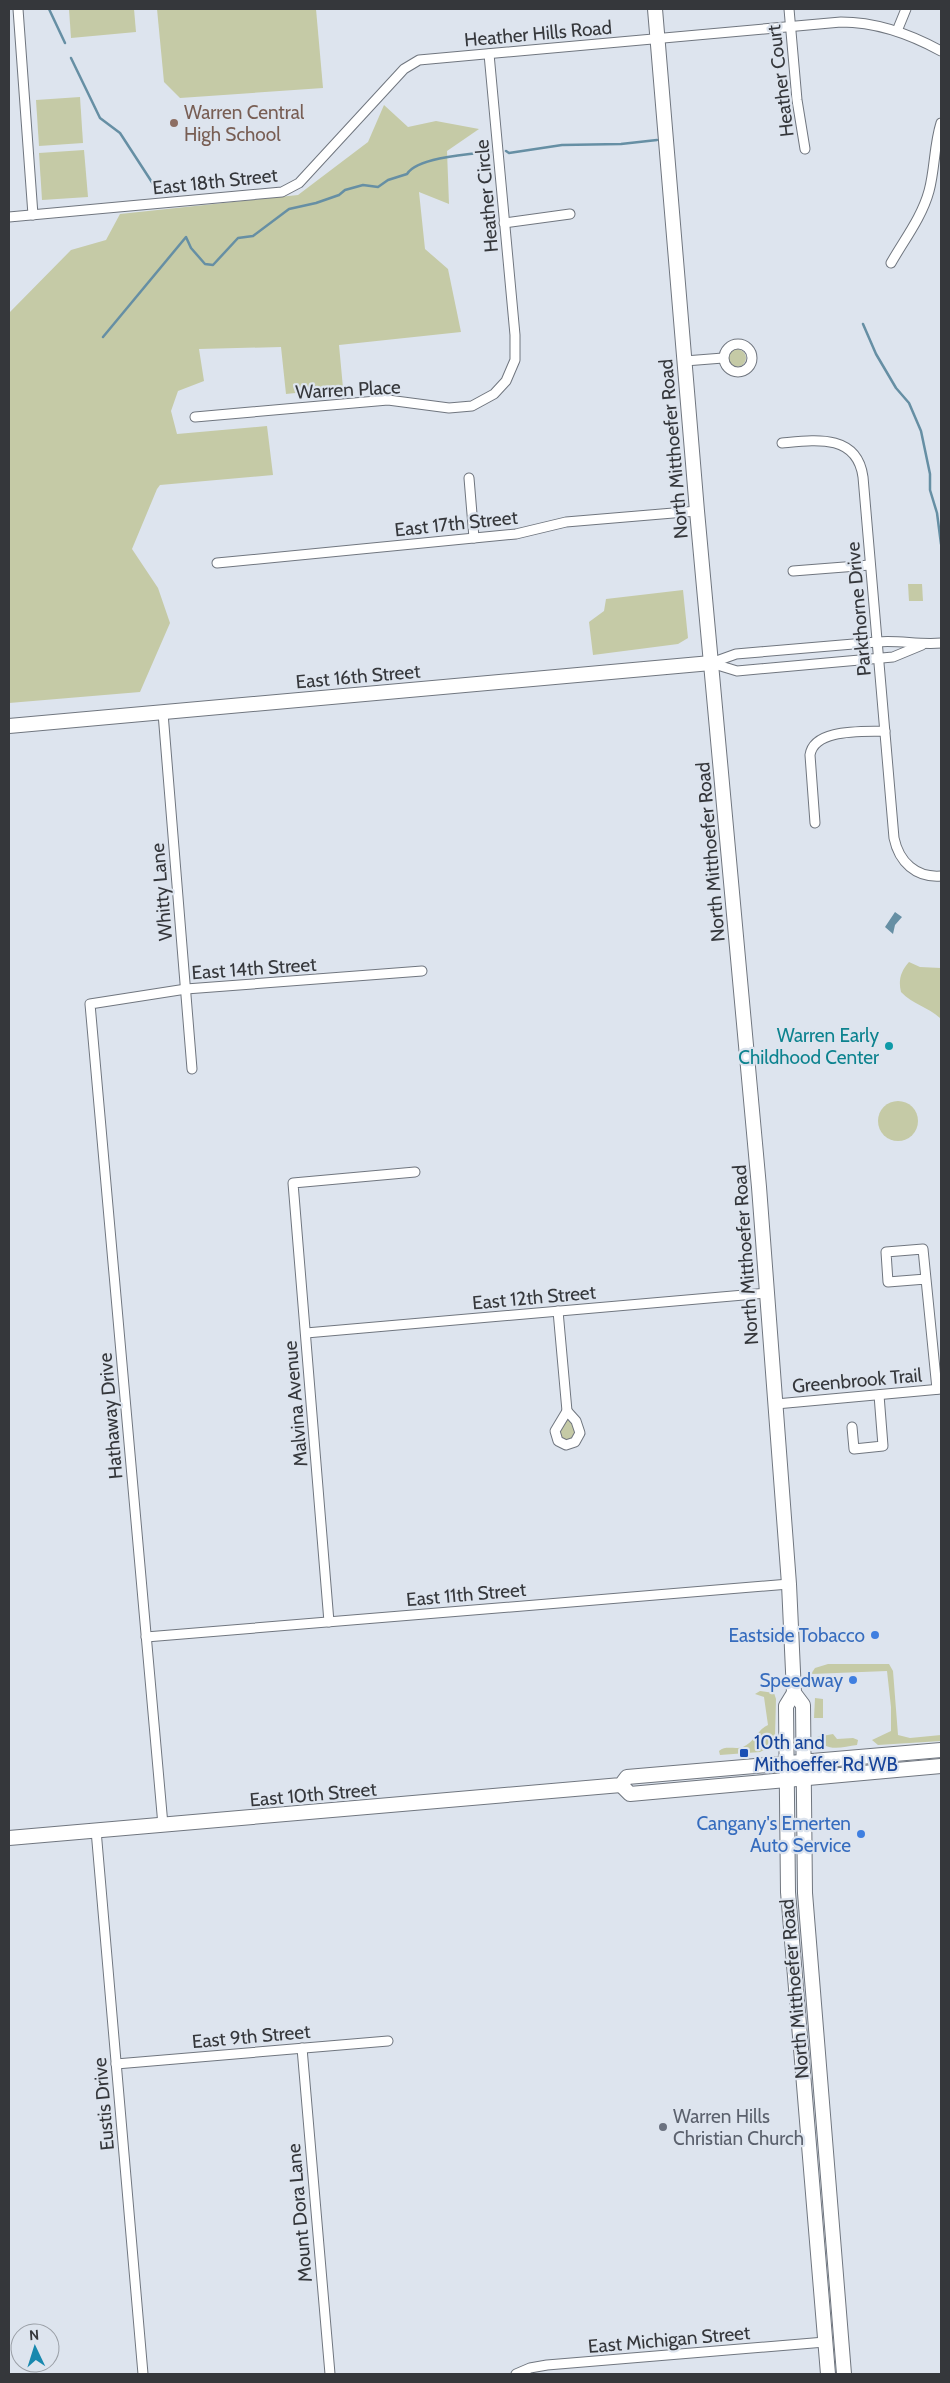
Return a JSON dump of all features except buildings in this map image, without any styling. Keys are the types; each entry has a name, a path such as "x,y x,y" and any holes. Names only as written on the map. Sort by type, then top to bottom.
{"main road":[{"name":"North Mitthoefer Road","path":"655,9 697,511 759,1187 776,1404 789,1584 794,1693 786,1706 788,1888 828,2374"},
{"name":"East 16th Street","path":"9,726 711,663"},
{"name":"North Mitthoefer Road","path":"794,1693 803,1705 803,1859 844,2374"},
{"name":"East 10th Street","path":"9,1838 621,1785 627,1777 941,1750"},
{"name":"East 10th Street","path":"621,1785 630,1794 941,1766"},
{"path":"788,1888 795,1889 797,1893 799,1925 808,1936"}],"street":[{"path":"18,9 33,215"},
{"name":"Heather Court","path":"788,9 798,106 805,149"},
{"path":"897,31 906,9"},
{"name":"Heather Hills Road","path":"404,69 419,60 845,22 867,24 897,31 941,51"},
{"name":"Heather Circle","path":"489,54 515,335"},
{"name":"East 18th Street","path":"9,217 282,192 299,183 311,172 404,69"},
{"path":"891,263 923,208 941,123"},
{"path":"504,223 570,214"},
{"name":"Warren Place","path":"195,417 388,400 460,409 472,406 494,394 506,381 515,360 515,335"},
{"path":"684,361 723,358"},
{"name":"Parkthorne Drive","path":"782,442 828,440 845,448 856,459 863,478 894,838 897,851 911,868 926,875 941,876"},
{"path":"469,478 474,538"},
{"name":"East 17th Street","path":"217,563 516,534 566,522 697,511"},
{"path":"793,571 870,565"},
{"path":"711,663 736,654 896,640 922,645"},
{"path":"711,663 737,671 878,659 893,657 922,645 941,643"},
{"name":"Whitty Lane","path":"162,713 192,1068"},
{"path":"816,823 810,755 813,745 826,736 885,731"},
{"name":"East 14th Street","path":"90,1004 186,989 422,972"},
{"name":"Hathaway Drive","path":"90,1004 163,1825"},
{"name":"Malvina Avenue","path":"329,1622 293,1183 416,1172"},
{"path":"926,1279 888,1282 886,1252 923,1249 939,1389"},
{"name":"East 12th Street","path":"306,1333 766,1293"},
{"path":"558,1311 567,1411"},
{"name":"Greenbrook Trail","path":"776,1404 939,1389"},
{"path":"852,1427 854,1449 883,1446 879,1394"},
{"name":"East 11th Street","path":"146,1637 789,1584"},
{"name":"Eustis Drive","path":"96,1830 142,2374"},
{"name":"East 9th Street","path":"116,2064 388,2041"},
{"name":"Mount Dora Lane","path":"302,2048 330,2374"},
{"name":"East Michigan Street","path":"516,2374 530,2368 547,2365 825,2342"}],"green space":[{"path":"69,9 134,9 136,32 71,38"},
{"path":"157,9 316,9 323,88 180,98 164,82"},
{"path":"80,97 83,143 39,146 36,100"},
{"path":"384,105 408,127 436,121 479,129 447,151 449,204 419,192 425,249 448,269 461,332 339,345 343,388 286,394 281,347 199,349 204,381 178,391 171,411 177,434 267,426 273,475 160,485 157,489 132,549 158,588 170,623 140,692 9,703 9,313 71,250 106,240 120,214 298,195 368,142"},
{"path":"84,150 88,197 42,200 39,153"},
{"path":"737,349 743,352 746,358 743,364 737,367 731,364 728,358 731,352"},
{"path":"908,584 922,584 923,601 909,601"},
{"path":"683,590 688,638 678,644 593,655 589,622 604,611 606,599"},
{"path":"909,962 920,967 941,968 941,1019 901,992 901,976"},
{"path":"898,1101 912,1107 918,1121 912,1135 898,1141 884,1135 878,1121 884,1107"},
{"path":"567,1415 573,1424 575,1433 572,1440 565,1441 560,1437 559,1431"},
{"path":"828,1664 889,1664 893,1671 898,1735 910,1738 941,1735 941,1741 878,1745 872,1740 891,1731 891,1707 887,1671 811,1674 815,1668"},
{"path":"760,1691 774,1693 776,1699 775,1737 768,1748 760,1752 720,1755 719,1751 722,1749 740,1748 747,1745 768,1725 764,1697 755,1694"},
{"path":"815,1698 823,1699 823,1718 814,1718"},
{"path":"833,1734 837,1739 853,1738 858,1740 857,1745 840,1748 829,1747 820,1742 817,1737"}],"water":[{"path":"895,912 902,917 895,925 893,934 885,927"}],"waterway":[{"path":"49,9 65,43"},
{"path":"71,58 100,118 120,133 157,190"},
{"path":"506,151 509,153 562,145 621,144 657,140"},
{"path":"103,337 186,237 191,248 205,264 213,265 238,238 253,236 289,209 316,203 339,195 345,190 363,185 378,187 388,180 407,174 413,168 433,160 490,152"},
{"path":"863,324 876,354 896,388 909,403 921,431 941,544"}],"place":[{"name":"Warren Central High School","path":"174,123"},
{"name":"Warren Early Childhood Center","path":"889,1046"},
{"name":"Eastside Tobacco","path":"875,1635"},
{"name":"Speedway","path":"853,1680"},
{"name":"10th and Mithoeffer Rd WB","path":"744,1753"},
{"name":"Cangany's Emerten Auto Service","path":"861,1834"},
{"name":"Warren Hills Christian Church","path":"663,2127"}]}
